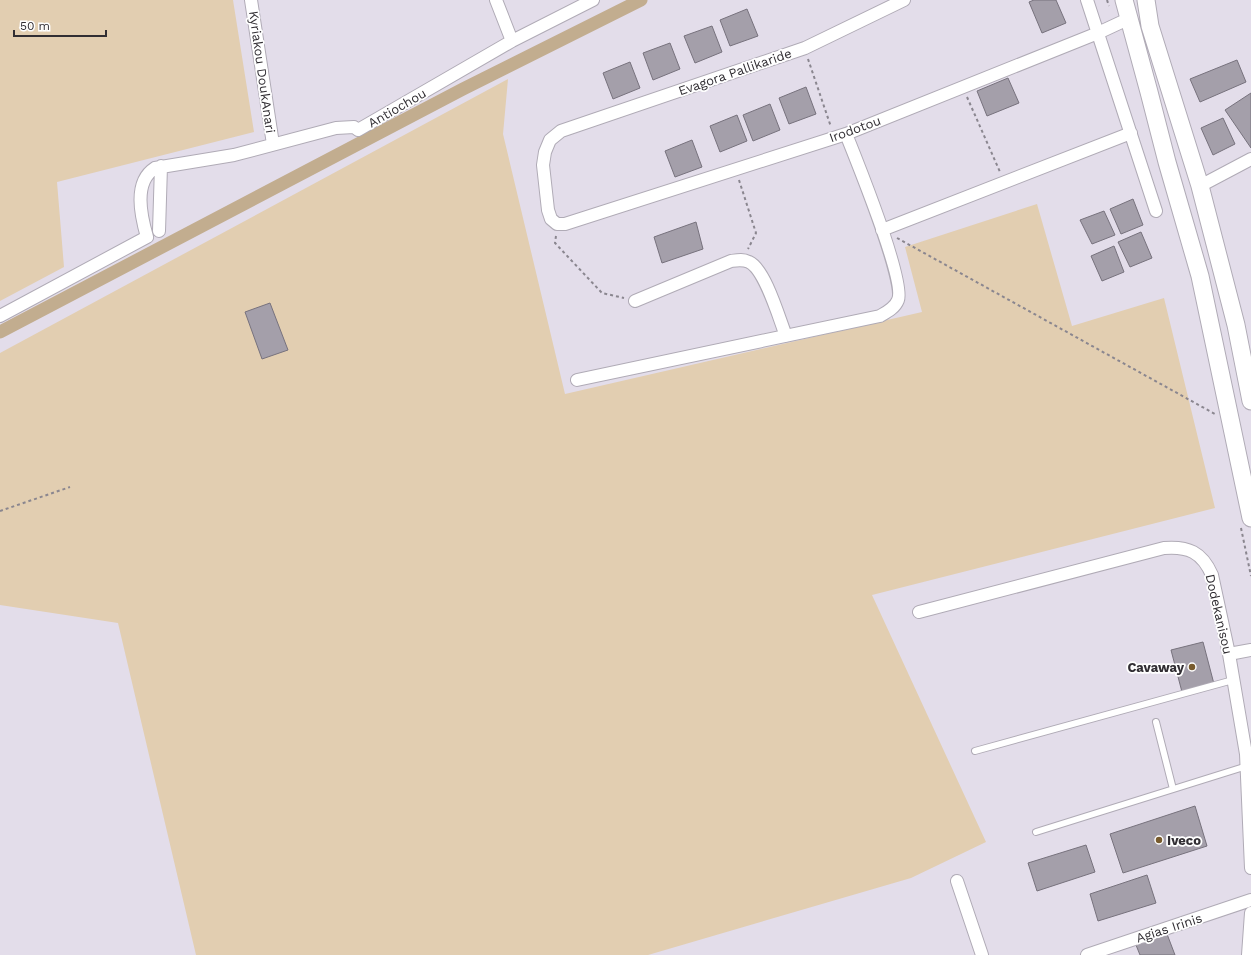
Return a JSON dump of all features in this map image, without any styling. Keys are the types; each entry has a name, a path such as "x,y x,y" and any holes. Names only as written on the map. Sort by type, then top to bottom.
{"main road":[{"path":"1124,0 1122,22 1149,92 1167,162 1200,276 1245,520"},
{"path":"1146,0 1150,26 1200,186 1236,325 1251,401"}],"street":[{"name":"Kyriakou DoukAnari","path":"251,0 272,144"},
{"path":"496,0 512,41"},
{"name":"Antiochou","path":"160,166 234,155 336,128 354,127 358,130 512,41 593,0"},
{"name":"Evagora Pallikaride","path":"557,224 551,219 548,210 543,164 545,152 550,140 561,131 805,48 904,0"},
{"path":"1087,0 1156,210"},
{"name":"Irodotou","path":"557,224 565,224 575,221 846,134 1122,22"},
{"path":"882,230 1131,132"},
{"path":"577,380 880,316 893,307 898,301 900,292 897,276 882,230 846,134"},
{"path":"1200,186 1251,159"},
{"path":"0,316 147,237 141,208 142,189 146,176 155,168 160,166 159,231"},
{"path":"634,301 731,261 742,259 750,262 760,272 786,336"},
{"name":"Dodekanisou","path":"919,612 1164,548 1185,548 1198,554 1208,566 1212,575 1229,654 1243,736 1247,766 1251,868"},
{"path":"1229,654 1251,650"},
{"path":"957,881 982,955"},
{"name":"Agias Irinis","path":"1087,955 1251,900"},
{"path":"1248,955 1251,913"}],"lane":[{"path":"975,751 1233,680"},
{"path":"1156,722 1173,789"},
{"path":"1036,832 1247,766"}],"path":[{"path":"1107,0 1122,22"},
{"path":"805,48 834,138"},
{"path":"963,87 1005,182"},
{"path":"735,169 756,233 742,259"},
{"path":"557,224 555,243 602,293 634,301"},
{"path":"882,230 1216,415 1214,407"},
{"path":"0,511 70,487"},
{"path":"1245,520 1251,576"}],"shaded area":[{"path":"0,0 233,0 254,132 57,182 64,267 0,301"},
{"path":"508,79 503,134 565,394 922,312 905,247 1037,204 1072,326 1164,298 1215,508 872,595 986,842 911,878 648,955 196,955 118,623 0,605 0,353"}],"building":[{"path":"1034,0 1056,0 1066,23 1042,33 1029,2"},
{"path":"747,9 758,36 730,46 720,20"},
{"path":"712,26 722,52 695,63 684,36"},
{"path":"670,43 680,69 653,80 643,53"},
{"path":"1237,60 1246,82 1200,102 1190,79"},
{"path":"630,62 640,88 613,99 603,73"},
{"path":"1008,78 1019,103 987,116 977,91"},
{"path":"806,87 816,114 789,124 779,98"},
{"path":"1251,93 1251,148 1225,110"},
{"path":"770,104 780,130 753,141 743,115"},
{"path":"737,115 747,141 720,152 710,126"},
{"path":"1223,118 1235,144 1213,155 1201,128"},
{"path":"692,140 702,167 675,177 665,151"},
{"path":"1133,199 1143,225 1121,234 1110,209"},
{"path":"1104,211 1115,235 1092,244 1080,220"},
{"path":"696,222 703,249 662,263 654,237"},
{"path":"1141,232 1152,258 1130,267 1118,242"},
{"path":"1114,246 1124,272 1102,281 1091,256"},
{"path":"270,303 288,350 262,359 245,312"},
{"name":"Cavaway","path":"1203,642 1214,684 1182,692 1171,650"},
{"name":"Iveco","path":"1195,806 1207,846 1123,873 1110,834"},
{"path":"1086,845 1095,872 1037,891 1028,863"},
{"path":"1147,875 1156,903 1098,921 1090,894"},
{"path":"1167,934 1175,955 1140,955 1136,945"}],"waterway":[{"path":"0,332 463,89 641,0"}],"place":[{"name":"Cavaway","path":"1192,667"},
{"name":"Iveco","path":"1159,840"}]}
